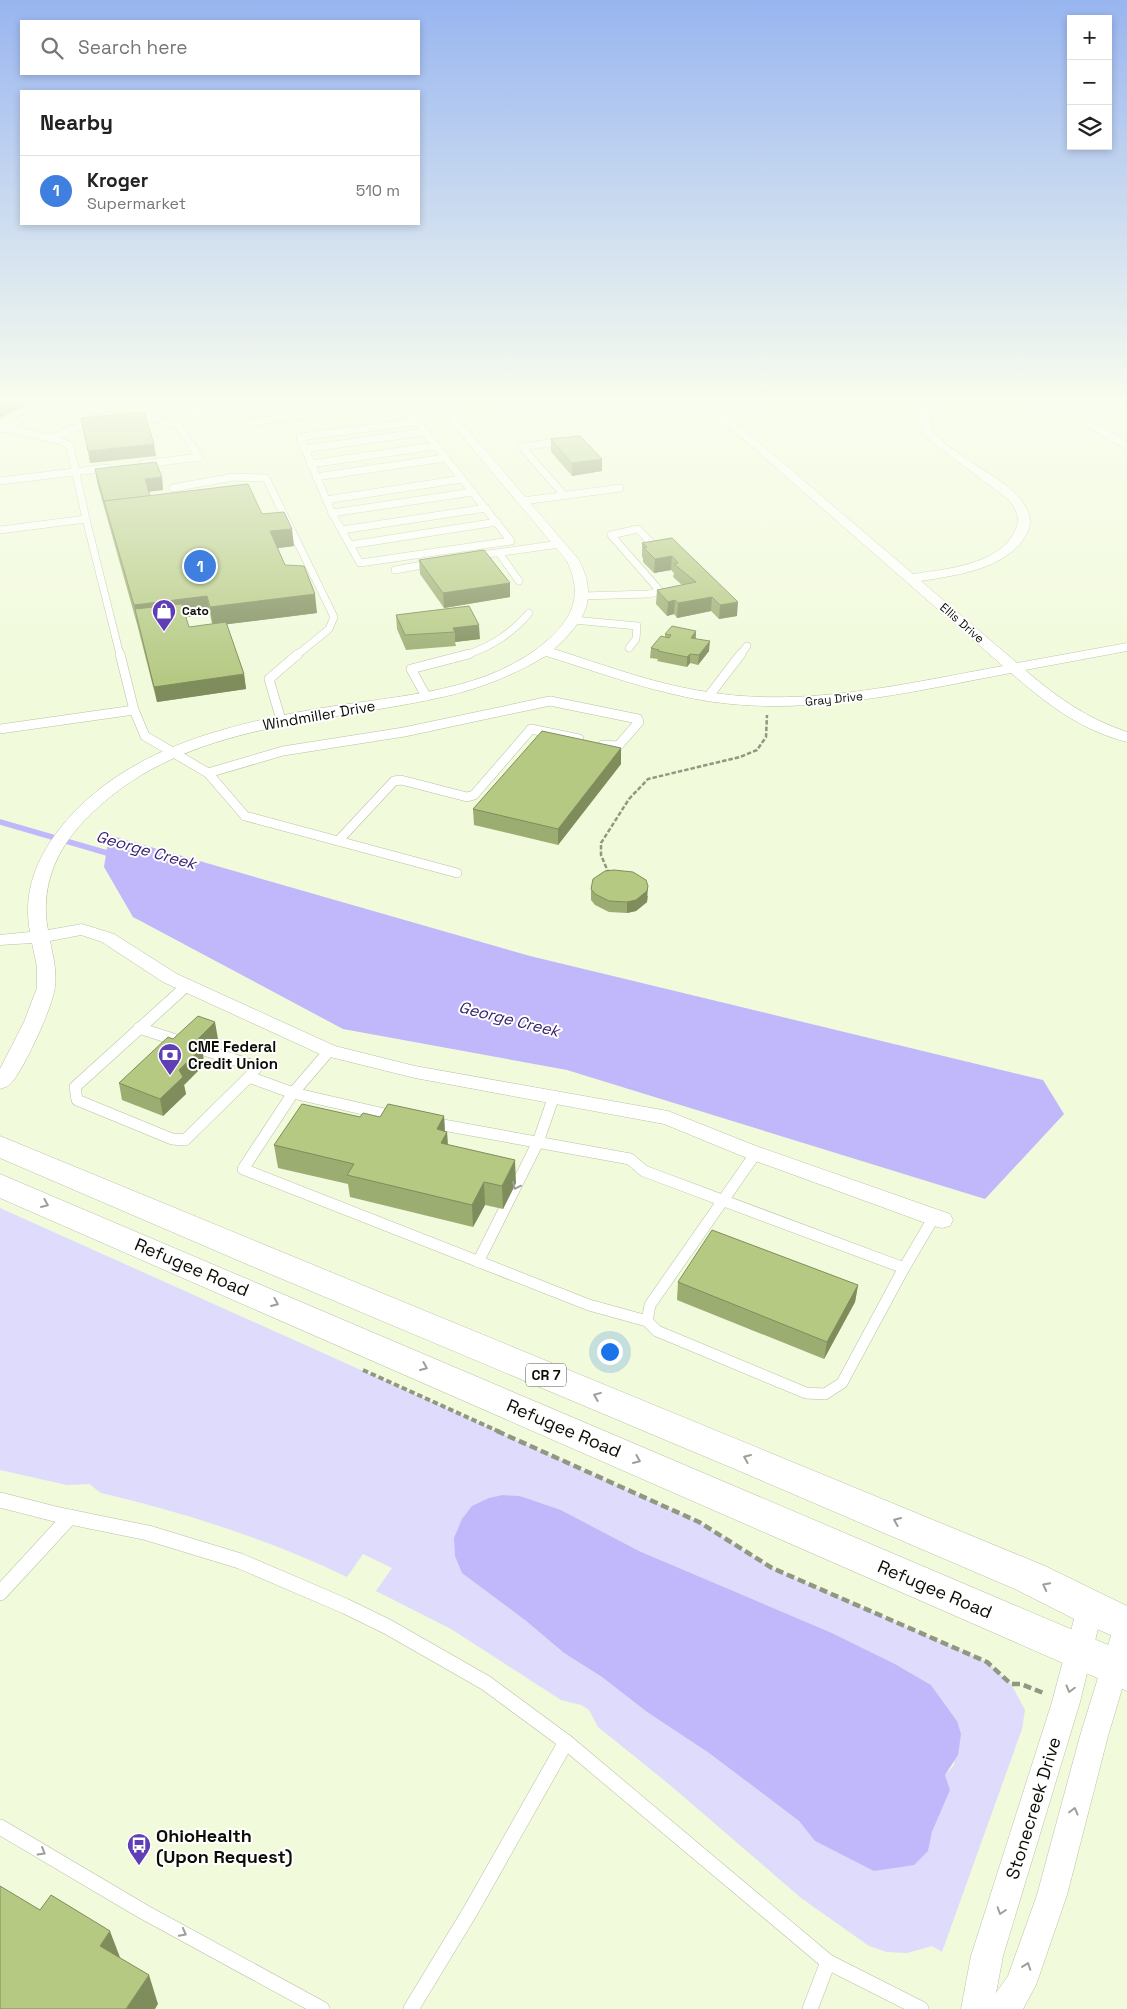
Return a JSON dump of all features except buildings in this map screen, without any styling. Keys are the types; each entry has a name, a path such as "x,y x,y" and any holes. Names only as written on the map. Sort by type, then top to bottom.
{"main road":[{"name":"CR 7","path":"0,1146 270,1261 777,1470 1031,1578 1127,1625"},
{"name":"Refugee Road","path":"0,1185 1121,1668"}],"street":[{"name":"Windmiller Drive","path":"0,1082 6,1076 32,1027 46,986 36,910 40,876 60,838 98,798 146,765 191,744 281,720 458,689 495,676 529,660 544,651 563,635 578,613 583,596 579,570 560,544 515,492"},
{"name":"Ellis Drive","path":"808,492 1063,709 1094,726 1127,737"},
{"path":"910,579 962,569 995,558 1016,542 1022,533 1024,524 1022,510 1005,492"},
{"name":"Gray Drive","path":"544,651 641,682 708,697 765,702 808,702 860,697 1127,647"},
{"path":"0,940 41,938 82,929 108,938 170,978 186,986 329,1051 415,1072 668,1118 756,1153 938,1218"},
{"name":"Stonecreek Drive","path":"977,2009 987,1956 1066,1702 1090,1608"},
{"path":"1004,2009 1020,1985 1052,1895 1094,1736 1121,1668 1127,1625"}],"lane":[{"path":"80,492 134,710 145,736 208,773 245,816 457,873"},
{"path":"273,492 334,617 328,629 274,672 269,679 281,720"},
{"path":"322,492 332,513 360,563 511,541 473,492 332,513"},
{"path":"326,500 379,492"},
{"path":"561,492 564,495"},
{"path":"523,501 590,492"},
{"path":"342,530 486,508"},
{"path":"0,530 86,519"},
{"path":"350,545 497,522"},
{"path":"583,596 649,594 660,591 611,535 638,529 657,549"},
{"path":"462,558 560,544"},
{"path":"499,553 519,581"},
{"path":"395,570 443,561"},
{"path":"426,696 411,669 479,652 519,627 529,613"},
{"path":"574,620 637,626 636,639 629,648"},
{"path":"708,697 748,646"},
{"path":"208,773 283,751 404,732 550,701 638,719 639,722 615,748 531,729 474,795 467,797 401,780 394,781 338,841"},
{"path":"0,728 134,710"},
{"path":"139,1028 257,1067 185,1140 172,1139 77,1100 75,1087 139,1028 186,986"},
{"path":"329,1051 293,1093 243,1170 589,1305 647,1321 657,1330 806,1394 825,1394 842,1383 904,1268 938,1218"},
{"path":"249,1077 293,1093 405,1118"},
{"path":"478,1262 538,1142 554,1096"},
{"path":"424,1122 630,1159 644,1171 904,1268"},
{"path":"647,1321 650,1305 756,1153"},
{"path":"0,1500 148,1533 240,1561 345,1606 388,1627 486,1683 566,1742 828,1962 921,2009"},
{"path":"0,1593 70,1517"},
{"path":"412,2009 484,1889 523,1815 566,1742"},
{"path":"0,1827 144,1912 322,2009"},
{"path":"810,2009 828,1962"}],"path":[{"path":"611,879 601,855 601,843 629,799 648,778 740,757 757,750 766,737 768,723 765,702"},
{"path":"359,1368 698,1522 772,1568 987,1662 1011,1684 1021,1684 1066,1702"}],"shaded area":[{"path":"0,1208 699,1522 772,1568 987,1662 1011,1684 1025,1710 1022,1729 942,1952 932,1946 907,1953 887,1952 869,1946 801,1898 670,1785 598,1727 589,1710 581,1705 561,1700 451,1629 376,1591 392,1568 363,1554 347,1577 257,1539 195,1518 101,1493 89,1484 67,1485 0,1470","holes":["503,1495 520,1496 561,1510 639,1551 832,1633 895,1664 931,1685 957,1721 954,1765 945,1775 950,1790 932,1832 928,1851 875,1871 815,1841 799,1821 709,1753 647,1712 602,1677 564,1653 525,1620"]}],"water":[{"path":"109,835 530,956 1043,1080 1064,1114 985,1199 567,1070 343,1029 133,917 104,867"},
{"path":"503,1495 520,1496 561,1510 639,1551 832,1633 895,1664 931,1685 957,1721 961,1734 958,1755 945,1775 950,1790 932,1832 928,1851 914,1865 874,1871 815,1841 799,1821 709,1753 647,1712 602,1677 564,1653 525,1620 462,1573 455,1556 454,1538 462,1519 472,1506 489,1498"}],"waterway":[{"name":"George Creek","path":"0,822 114,855"}],"place":[{"name":"Kroger","path":"200,566"},
{"name":"Cato","path":"164,632"},
{"name":"CME Federal Credit Union","path":"170,1076"},
{"name":"OhioHealth (Upon Request)","path":"139,1866"}]}
